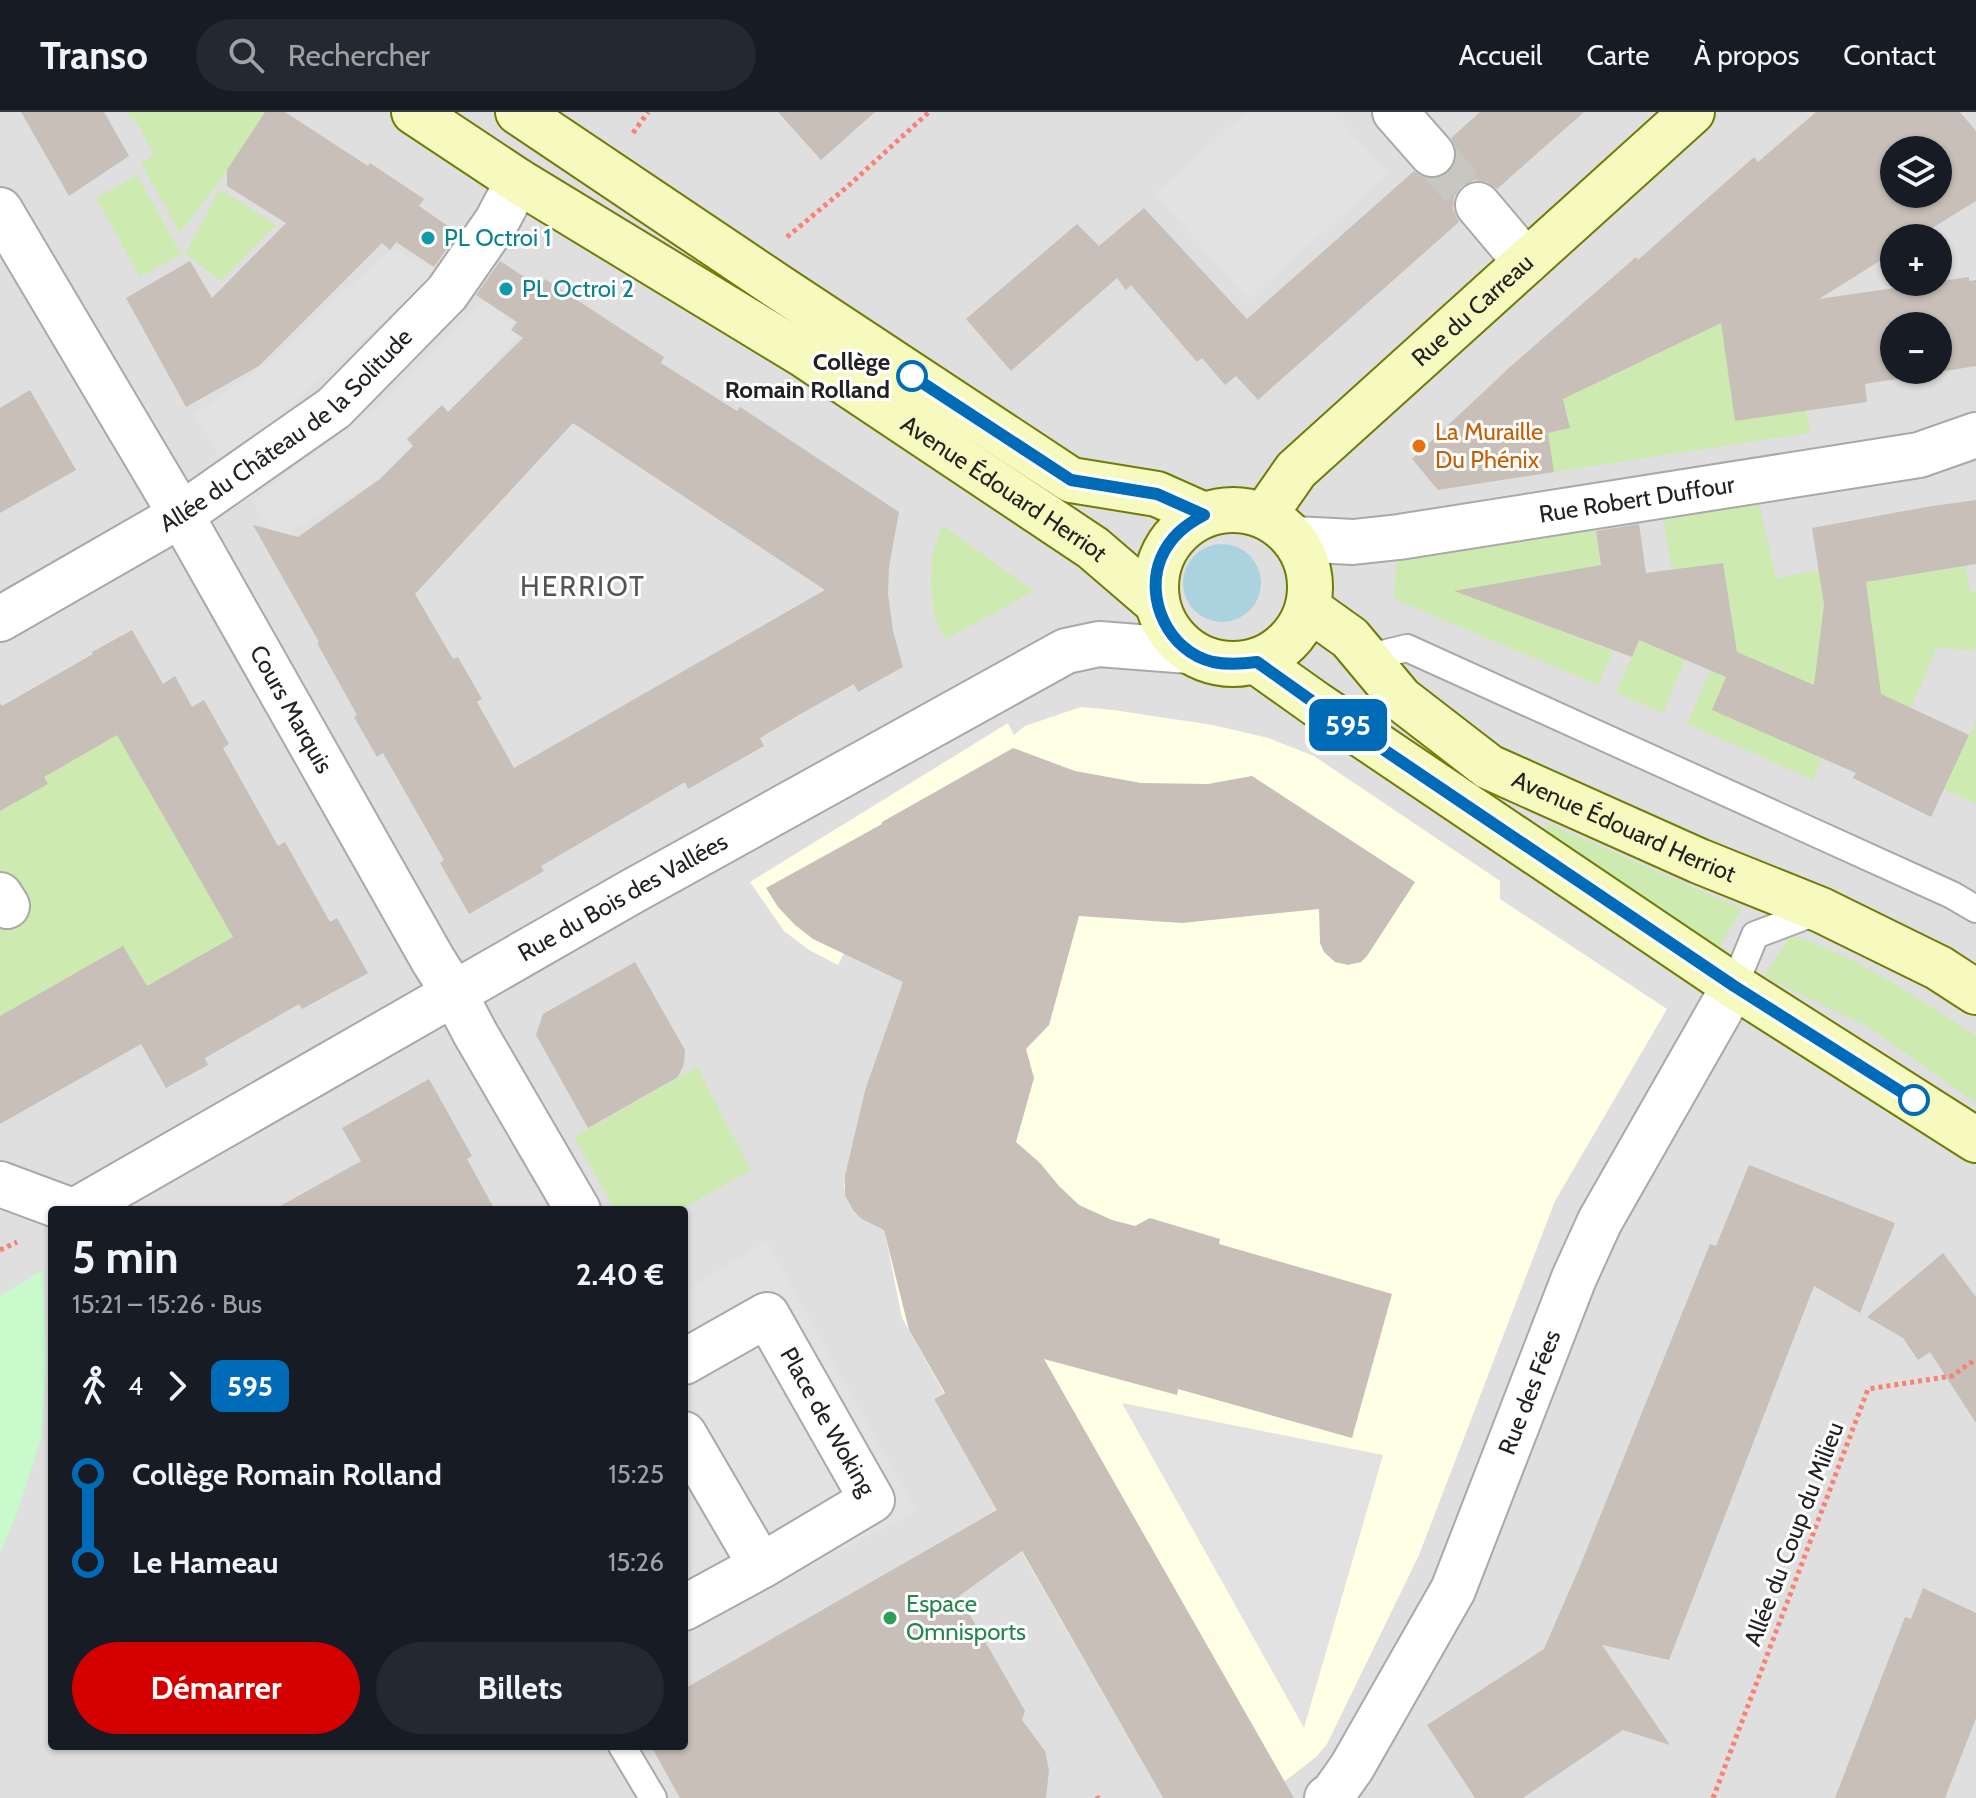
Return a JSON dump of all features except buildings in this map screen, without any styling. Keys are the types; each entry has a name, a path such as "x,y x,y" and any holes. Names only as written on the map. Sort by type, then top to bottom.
{"street":[{"name":"Avenue Édouard Herriot","path":"414,112 518,181 804,355 1093,548 1157,603"},
{"name":"Avenue Édouard Herriot","path":"518,112 1071,480 1157,494 1204,515"},
{"path":"1395,112 1432,154"},
{"name":"Rue du Carreau","path":"1279,528 1296,470 1692,112"},
{"name":"Avenue Édouard Herriot","path":"518,181 543,163 564,168 708,269 780,288"},
{"name":"Allée du Château de la Solitude","path":"0,619 181,515 334,408 447,293 497,221 518,181"},
{"path":"1478,205 1526,262"},
{"name":"Cours Marquis","path":"0,210 181,515 576,1206"},
{"name":"Rue Robert Duffour","path":"1279,528 1353,542 1399,537 1919,455 1976,435"},
{"path":"1224,510 1245,510 1279,528 1306,560 1311,584 1308,608 1298,631 1280,650 1257,662 1234,665 1210,661 1189,651 1163,621 1157,603 1155,578 1161,558 1185,526 1204,515 1224,510"},
{"name":"Avenue Édouard Herriot","path":"1308,608 1350,638 1401,699 1489,767 1699,861 1821,910 1939,968 1976,992"},
{"name":"Rue du Bois des Vallées","path":"80,1206 631,892 1066,651 1099,644 1189,651"},
{"name":"Avenue Édouard Herriot","path":"1257,662 1734,986 1976,1140"},
{"name":"Rue des Fées","path":"1327,1798 1352,1767 1453,1590 1574,1278 1600,1221 1734,986"},
{"name":"Rue du Bois des Vallées","path":"0,1184 62,1206"},
{"name":"Place de Woking","path":"688,1360 767,1315 872,1500 688,1606"},
{"path":"688,1441 761,1566"}],"lane":[{"path":"1366,658 1407,648 1952,895 1976,909"},
{"path":"1734,986 1755,935 1821,910"},
{"path":"624,1750 653,1798"}],"path":[{"path":"779,243 847,187 929,112"},
{"name":"Allée du Coup du Milieu","path":"1713,1798 1868,1389 1952,1376 1976,1359"}],"shaded area":[{"path":"0,112 1976,112 1976,1798 0,1798"},
{"path":"1247,112 1333,112 1388,174 1248,299 1155,194"},
{"path":"391,249 440,270 225,465 194,414 266,364"},
{"path":"485,301 504,314 519,335 493,367 380,479 276,540 252,500 377,407"},
{"path":"1081,707 1213,725 1268,738 1314,756 1500,881 1500,899 1667,1009 1555,1201 1419,1555 1327,1744 1268,1798 1163,1798 934,1399 944,1393 902,1318 884,1228 854,1213 844,1186 865,1090 939,882 870,903 838,965 809,950 784,931 750,882 1008,723 1014,735 1025,726"},
{"path":"766,1241 916,1511 688,1629 688,1290"},
{"path":"1122,1403 1383,1455 1304,1728"}],"green space":[{"path":"126,112 265,112 220,181 180,233 141,163 154,154 134,118 130,119"},
{"path":"137,175 181,254 140,277 96,198"},
{"path":"220,189 276,225 221,281 185,254"},
{"path":"1699,300 1767,350 1726,356 1735,420 1806,410 1810,433 1554,472 1547,433 1570,427 1562,393 1615,373 1720,324"},
{"path":"1759,504 1776,578 1819,570 1865,579 1965,563 1970,592 1976,591 1974,651 1937,647 1911,708 1853,688 1813,780 1687,724 1732,620 1723,563 1672,570 1663,518"},
{"path":"942,525 1034,591 945,640 934,615 931,584 932,556"},
{"path":"1595,528 1601,565 1500,583 1496,606 1613,651 1598,685 1394,599 1397,559"},
{"path":"1639,640 1685,659 1663,713 1616,693"},
{"path":"1976,721 1976,804 1944,789"},
{"path":"118,734 235,922 229,933 241,952 172,972 147,986 123,946 0,1016 0,811 48,784 44,777"},
{"path":"1545,822 1742,909 1719,948 1549,833"},
{"path":"1791,935 1863,966 1976,1036 1976,1103 1870,1028 1764,976"},
{"path":"697,1067 751,1170 687,1206 613,1206 574,1137"},
{"path":"43,1270 46,1363 41,1438 17,1513 0,1553 0,1296"}],"water":[{"path":"1214,544 1230,544 1244,550 1255,561 1261,583 1255,605 1244,616 1230,622 1214,622 1200,616 1189,605 1183,591 1183,575 1189,561 1200,550"}],"tunnel":[{"path":"1432,154 1478,205"}],"bus line":[{"name":"595","path":"912,376 1071,480 1157,494 1204,515 1185,526 1172,540 1161,558 1155,578 1157,603 1163,621 1189,651 1210,661 1234,665 1257,662 1734,986 1914,1100"}],"place":[{"name":"PL Octroi 1","path":"428,238"},
{"name":"PL Octroi 2","path":"506,289"},
{"name":"Collège Romain Rolland","path":"912,376"},
{"name":"La Muraille Du Phénix","path":"1419,446"},
{"name":"Espace Omnisports","path":"890,1618"}],"district":[{"name":"HERRIOT","path":"583,586"}]}
